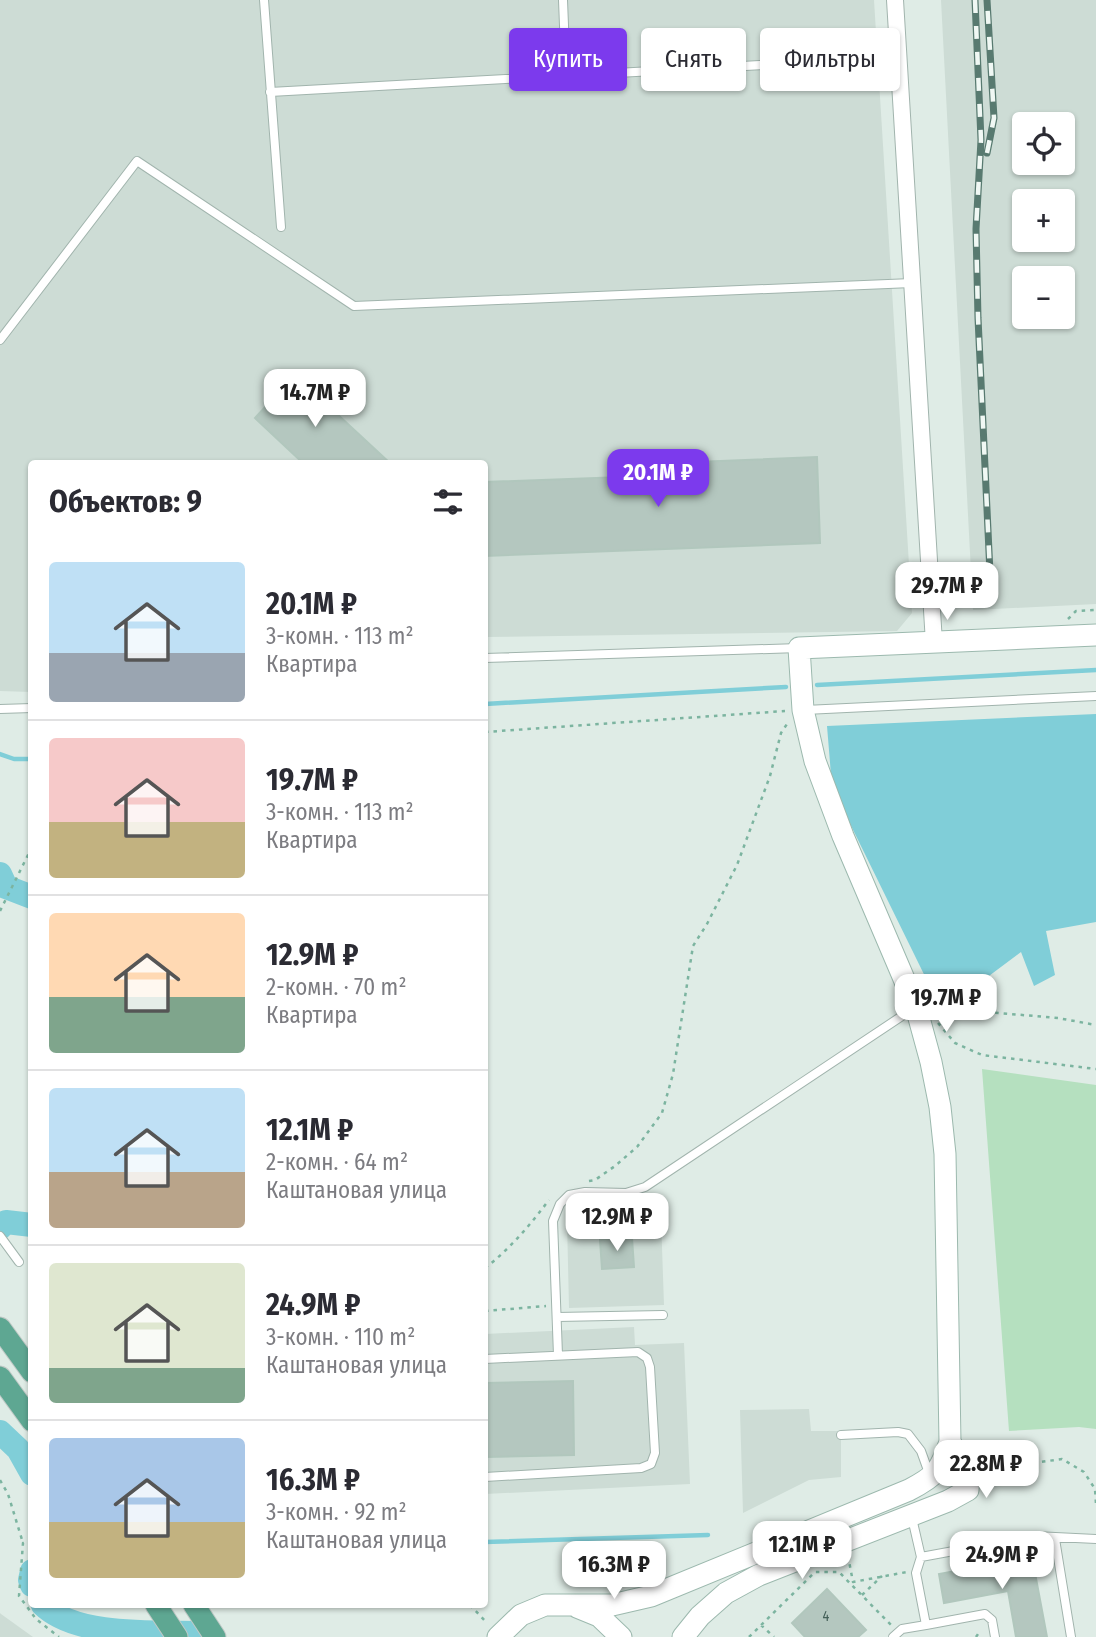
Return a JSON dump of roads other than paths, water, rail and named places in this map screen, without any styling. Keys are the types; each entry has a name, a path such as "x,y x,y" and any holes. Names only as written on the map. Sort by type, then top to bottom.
{"main road":[{"path":"0,1328 28,1366"},
{"path":"0,1377 28,1416"},
{"path":"158,1608 177,1637"},
{"path":"196,1608 215,1637"}],"street":[{"path":"895,0 934,643"},
{"path":"494,1631 545,1605 612,1605 679,1586 931,1479 943,1463 950,1442 946,1154 931,1062 916,1007 827,794 799,710 799,648 1096,635"},
{"path":"683,1637 700,1616 726,1593 759,1575 911,1516 968,1490 965,1465 950,1442"},
{"path":"572,1605 599,1616 621,1637"}],"lane":[{"path":"264,0 281,227"},
{"path":"564,0 565,28"},
{"path":"627,73 760,65"},
{"path":"270,92 509,79"},
{"path":"0,340 137,160 354,306 912,283"},
{"path":"488,658 799,648"},
{"path":"799,710 1096,696"},
{"path":"0,709 28,708"},
{"path":"558,1354 553,1221 560,1204 569,1195 585,1192 626,1192 645,1187 916,1007"},
{"path":"0,1236 19,1262"},
{"path":"557,1317 663,1315"},
{"path":"488,1359 638,1352 647,1358 650,1367 655,1453 651,1464 641,1468 488,1477"},
{"path":"841,1435 898,1432 908,1434 921,1451 931,1479"},
{"path":"911,1516 921,1557 917,1570 926,1625"},
{"path":"921,1557 1035,1536 1096,1539"},
{"path":"1055,1539 1071,1637"},
{"path":"896,1634 926,1625 985,1614 992,1619 995,1637"}],"water":[{"path":"1096,714 1096,922 1046,931 1055,975 1034,986 1021,952 942,1011 832,787 827,726"}],"waterway":[{"path":"817,685 1096,670"},
{"path":"488,704 786,687"},
{"path":"0,754 14,759 28,759"},
{"path":"0,874 6,887 28,895"},
{"path":"0,1228 6,1222 28,1225"},
{"path":"0,1432 18,1449 28,1467"},
{"path":"488,1542 708,1535"},
{"path":"47,1608 75,1623 95,1628 198,1633 205,1637"}],"railway":[{"path":"975,0 981,140 976,229 978,318 990,573"},
{"path":"987,0 994,118 987,153"}]}
